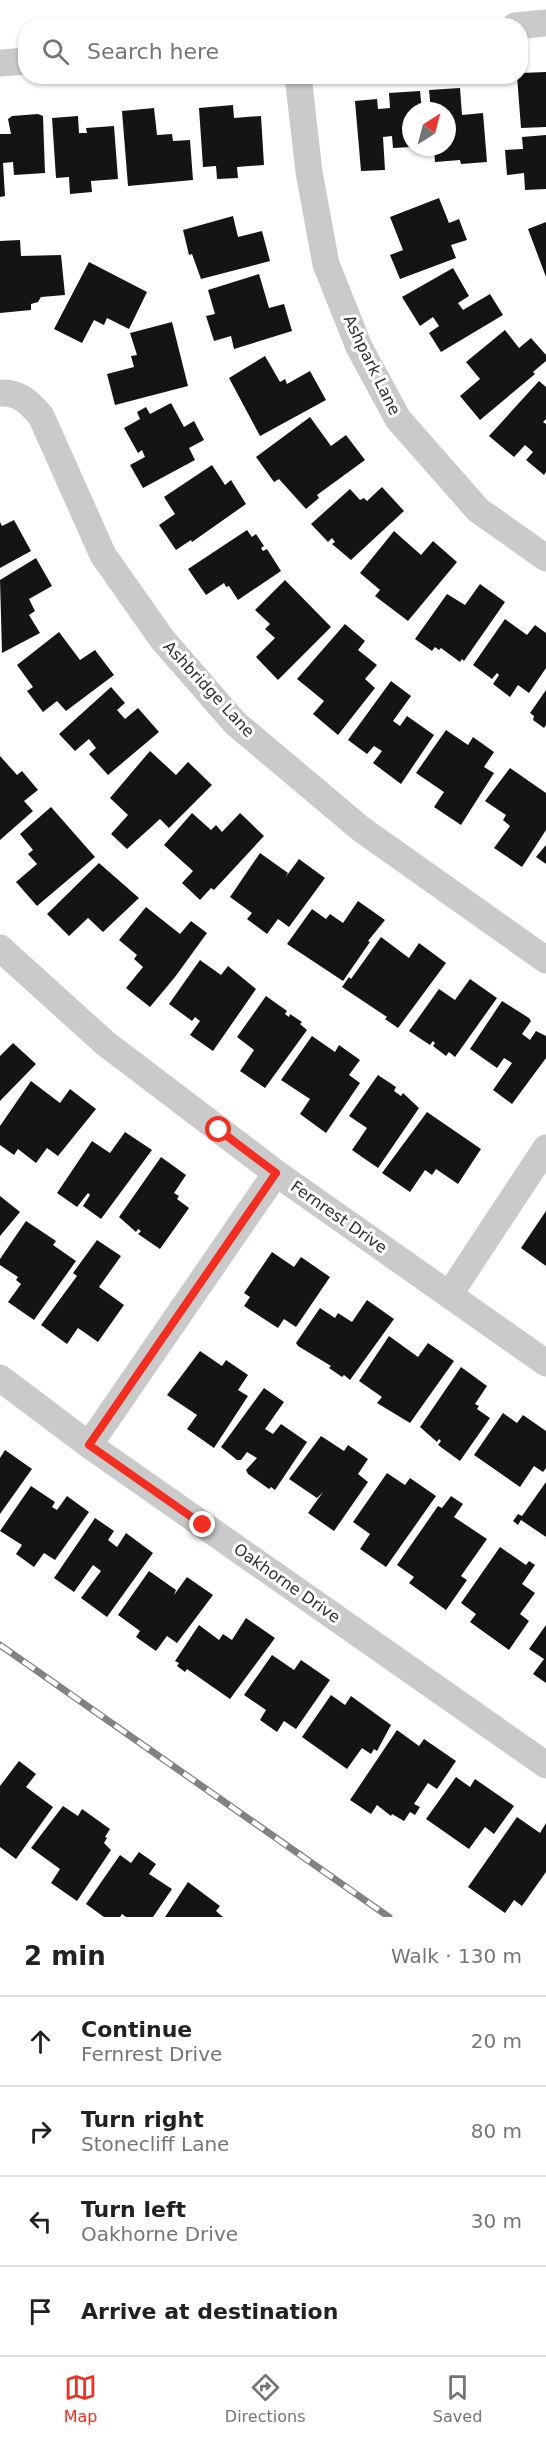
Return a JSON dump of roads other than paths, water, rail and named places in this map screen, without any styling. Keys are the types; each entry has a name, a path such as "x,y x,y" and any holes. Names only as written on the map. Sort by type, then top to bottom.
{"street":[{"path":"528,25 546,23"},
{"path":"0,63 18,62"},
{"name":"Ashpark Lane","path":"299,84 309,172 326,264 359,346 398,419 478,510 546,558"},
{"name":"Ashbridge Lane","path":"6,393 29,402 41,416 103,555 162,639 235,723 361,829 546,960"},
{"name":"Fernrest Drive","path":"0,948 105,1043 276,1173 546,1363"},
{"path":"449,1295 546,1148"},
{"path":"89,1445 276,1173"},
{"name":"Oakhorne Drive","path":"0,1378 89,1445 546,1765"}],"railway":[{"path":"0,1645 389,1917"}]}
